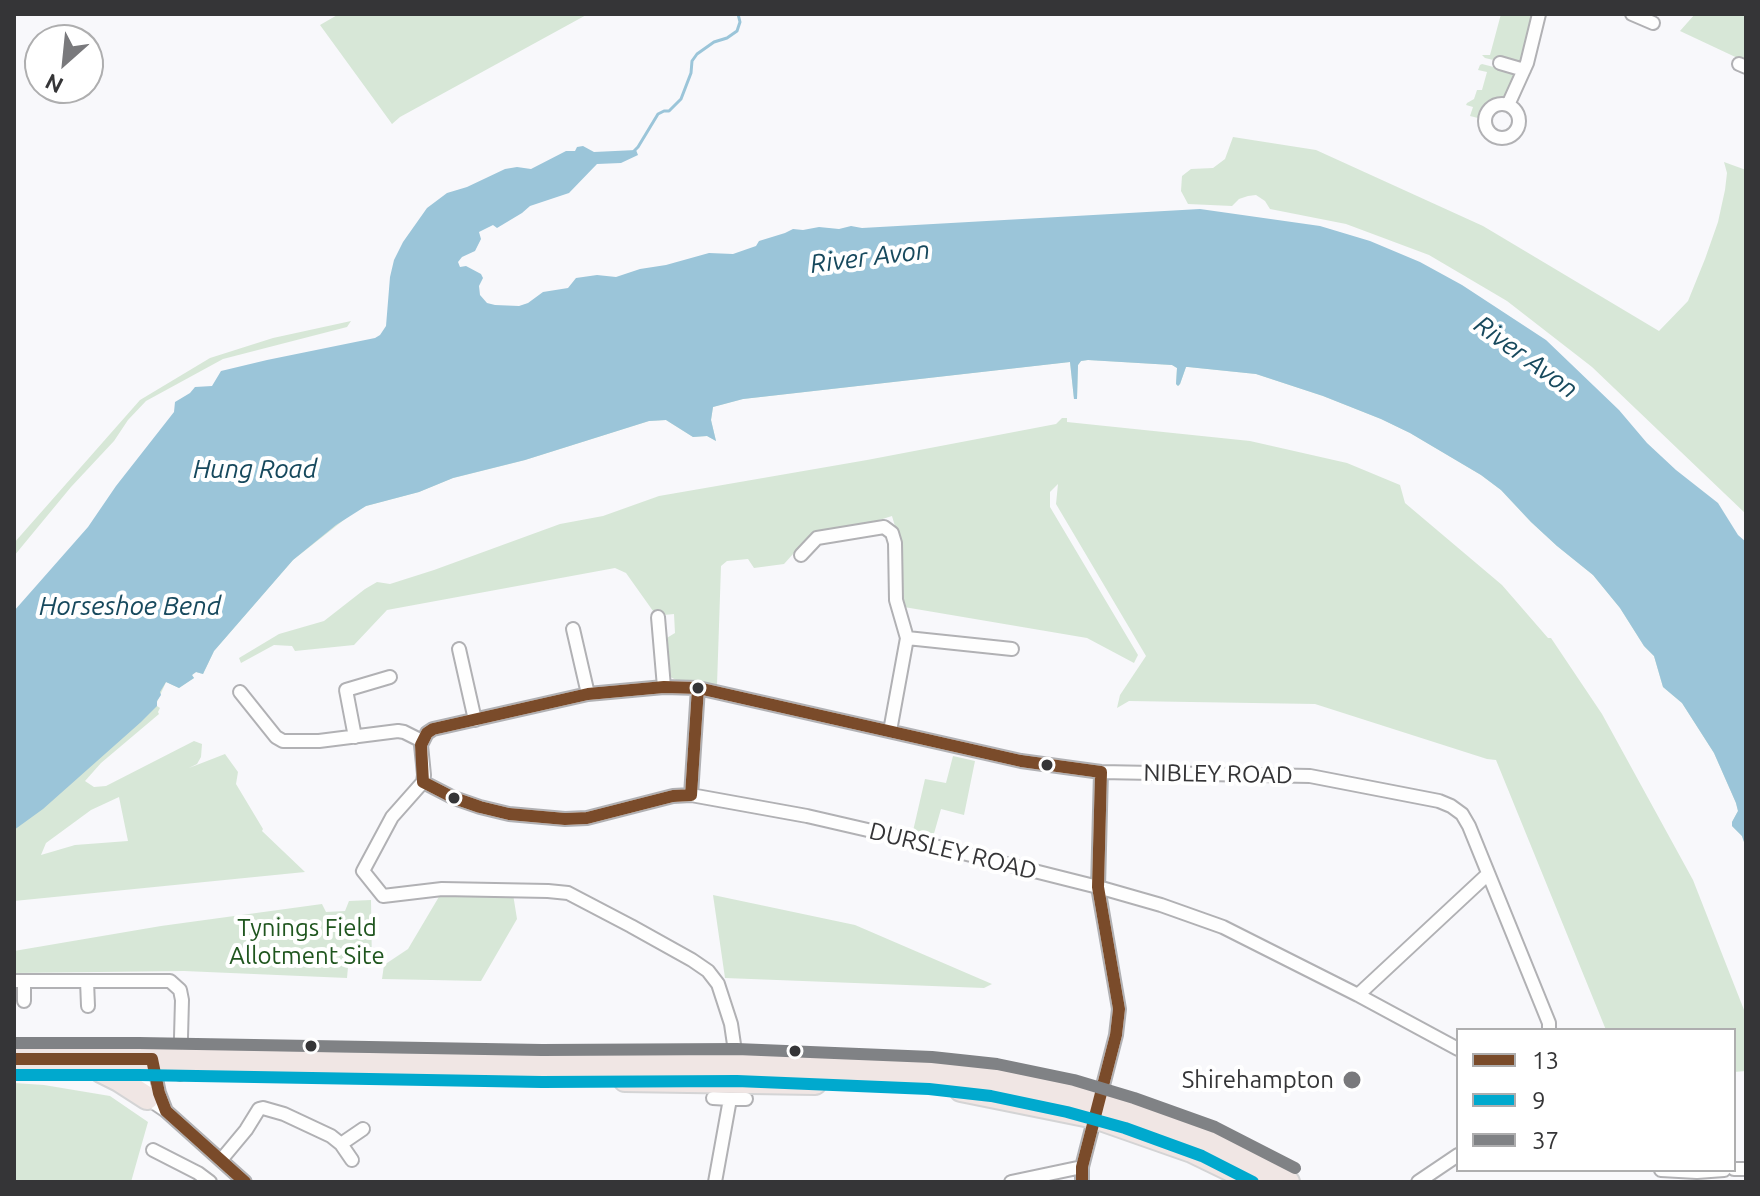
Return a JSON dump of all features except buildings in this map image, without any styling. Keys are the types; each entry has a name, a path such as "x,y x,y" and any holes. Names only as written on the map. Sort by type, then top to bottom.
{"highway":[{"path":"14,1059 180,1067 894,1084 969,1091 1097,1110 1256,1182"},
{"path":"180,1067 737,1065 930,1073 994,1080 1208,1141 1288,1182"},
{"path":"14,1067 101,1071 147,1066"},
{"path":"101,1071 147,1098"}],"street":[{"path":"1508,105 1524,70 1539,14"},
{"path":"1632,14 1653,23"},
{"path":"1500,63 1524,70"},
{"path":"801,555 817,538 884,527 892,533 896,600 907,638 890,731"},
{"path":"658,617 664,687"},
{"path":"573,629 588,694"},
{"path":"907,638 1012,649"},
{"path":"459,649 475,720"},
{"path":"355,737 346,690 390,677"},
{"name":"NIBLEY ROAD","path":"422,741 433,729 588,694 664,687 698,688 1021,761 1101,772 1310,776 1439,801 1462,814 1469,826 1549,1028"},
{"path":"691,795 698,688"},
{"path":"240,692 276,737 283,741 319,741 398,731 422,741 423,782 392,817 363,871 383,896 442,889 568,893 692,960 714,977 735,1039 737,1065"},
{"path":"250,705 262,695"},
{"path":"1082,1182 1082,1167 1116,1035 1119,1003 1098,887 1101,772"},
{"name":"DURSLEY ROAD","path":"423,782 480,807 509,814 565,819 587,818 673,796 691,795 807,816 1098,887 1223,927 1456,1048"},
{"path":"1358,995 1488,874"},
{"path":"24,1001 19,981 170,981 180,990 182,1000 180,1067"},
{"path":"87,981 88,1006"},
{"path":"147,1066 147,1098 166,1111 245,1182"},
{"path":"147,1066 166,1111"},
{"path":"713,1098 746,1099"},
{"path":"715,1182 730,1099"},
{"path":"221,1160 259,1109 263,1108 314,1126 341,1144 352,1160"},
{"path":"341,1144 363,1129"},
{"path":"153,1150 210,1182"},
{"path":"1418,1182 1456,1156"},
{"path":"1011,1182 1082,1167"},
{"path":"1671,1172 1697,1177"}],"green space":[{"path":"339,14 588,14 392,124 320,25"},
{"path":"1501,14 1534,14 1521,64 1514,65 1482,55 1490,55"},
{"path":"1695,14 1746,14 1746,62 1680,31"},
{"path":"1482,64 1513,72 1516,76 1505,101 1492,105 1478,118 1470,116 1473,107 1466,105 1474,99 1477,90 1482,90 1487,72 1478,70"},
{"path":"1233,137 1316,150 1483,226 1659,331 1688,301 1705,259 1725,190 1727,173 1724,162 1746,170 1746,514 1592,367 1507,301 1429,255 1346,224 1270,209 1256,195 1239,199 1232,206 1188,204 1181,191 1182,176 1191,169 1213,168 1225,159"},
{"path":"1281,285 1746,709 1746,848 1742,836 1732,826 1738,811 1714,753 1682,703 1663,687 1654,656 1620,608 1593,575 1481,475 1381,419 1256,374 1186,367 1178,386 1177,368 1172,365 1088,360 1078,365 1077,399 1074,399 1070,362 743,399 713,407 711,420 716,441 707,436 693,437 666,420 649,421 525,460 453,478 354,512 293,560 214,651 203,674 196,672 192,675 194,678 179,688 166,682 157,702 159,714 101,763 85,781 94,787 106,786 194,741 202,744 201,757 197,764 189,768 225,754 238,772 236,784 262,831 305,872 14,901 14,777 284,484","holes":["119,797 128,841 75,845 41,855 46,843 91,810"]},
{"path":"351,321 347,327 223,359 146,401 14,556 14,543 140,400 210,358 273,338"},
{"path":"1067,418 1067,422 1250,441 1347,463 1400,485 1405,503 1502,585 1551,638 1602,714 1693,880 1746,1015 1746,1071 1736,1072 1736,1028 1605,1028 1496,760 1315,704 1129,701 1117,708 1120,695 1146,656 1056,504 1058,484 1050,492 1050,507 1138,655 1134,663 1087,638 904,607 901,547 892,516 813,532 784,564 754,568 748,559 727,561 721,566 717,685 679,681 667,673 665,639 675,633 674,614 654,616 626,573 615,568 387,610 354,645 295,651 292,646 274,645 241,663 239,658 279,634 324,621 377,582 390,584 560,524 603,516 659,496 1056,424"},
{"path":"953,756 975,761 964,815 941,809 933,837 913,831 925,779 946,783"},
{"path":"513,894 517,919 481,981 382,979 384,965 408,949 440,895"},
{"path":"713,895 855,925 992,984 984,988 725,978"},
{"name":"Tynings Field Allotment Site","path":"371,900 372,967 348,967 347,978 184,971 14,973 14,951 161,926 322,904 326,912 345,911 349,901"},
{"path":"14,1083 110,1096 148,1122 131,1182 14,1182"}],"water":[{"name":"Hung Road","path":"583,146 594,152 636,150 638,155 621,163 597,164 569,193 530,206 497,228 493,225 479,232 481,239 475,251 458,262 460,267 466,266 481,274 480,295 487,303 519,306 543,292 568,288 576,278 597,275 616,277 709,253 733,254 793,229 1200,209 1320,226 1370,241 1420,262 1462,285 1546,340 1619,410 1647,443 1718,503 1738,535 1746,542 1746,848 1742,836 1732,826 1738,811 1714,753 1682,703 1663,687 1654,656 1620,608 1593,575 1481,475 1381,419 1256,374 1186,367 1178,386 1177,368 1172,365 1088,360 1078,365 1077,399 1074,399 1070,362 743,399 713,407 711,420 716,441 707,436 693,437 666,420 649,421 366,506 336,525 293,560 214,651 203,674 196,672 192,675 194,678 179,688 166,682 157,706 141,722 43,809 14,830 14,611 88,527 174,412 175,402 195,387 212,386 221,371 380,335 386,326 394,260 427,208 447,193 505,169 531,169"}],"waterway":[{"path":"634,151 658,114 669,111 681,99 697,54 737,31 740,22 738,14"}],"transit line":[{"name":"13","path":"664,687 698,688 691,795 673,796 587,818 565,819 509,814 480,807 423,782 421,745 433,729 588,694 664,687"},
{"name":"13","path":"698,688 1021,761 1101,772"},
{"name":"13","path":"1082,1182 1082,1167 1116,1035 1119,1009 1098,887 1101,772"},
{"name":"37","path":"14,1043 542,1050 737,1049 932,1057 997,1064 1074,1080 1134,1098 1215,1127 1295,1168"},
{"name":"13","path":"14,1059 152,1059 166,1111 245,1182"},
{"name":"9","path":"14,1075 542,1082 737,1081 929,1089 991,1096 1125,1128 1202,1156 1253,1182"}],"place":[{"name":"Shirehampton","path":"1352,1080"}],"water label":[{"name":"River Avon","path":"870,257"},
{"name":"River Avon","path":"1526,357"},
{"name":"Horseshoe Bend","path":"130,606"}]}
